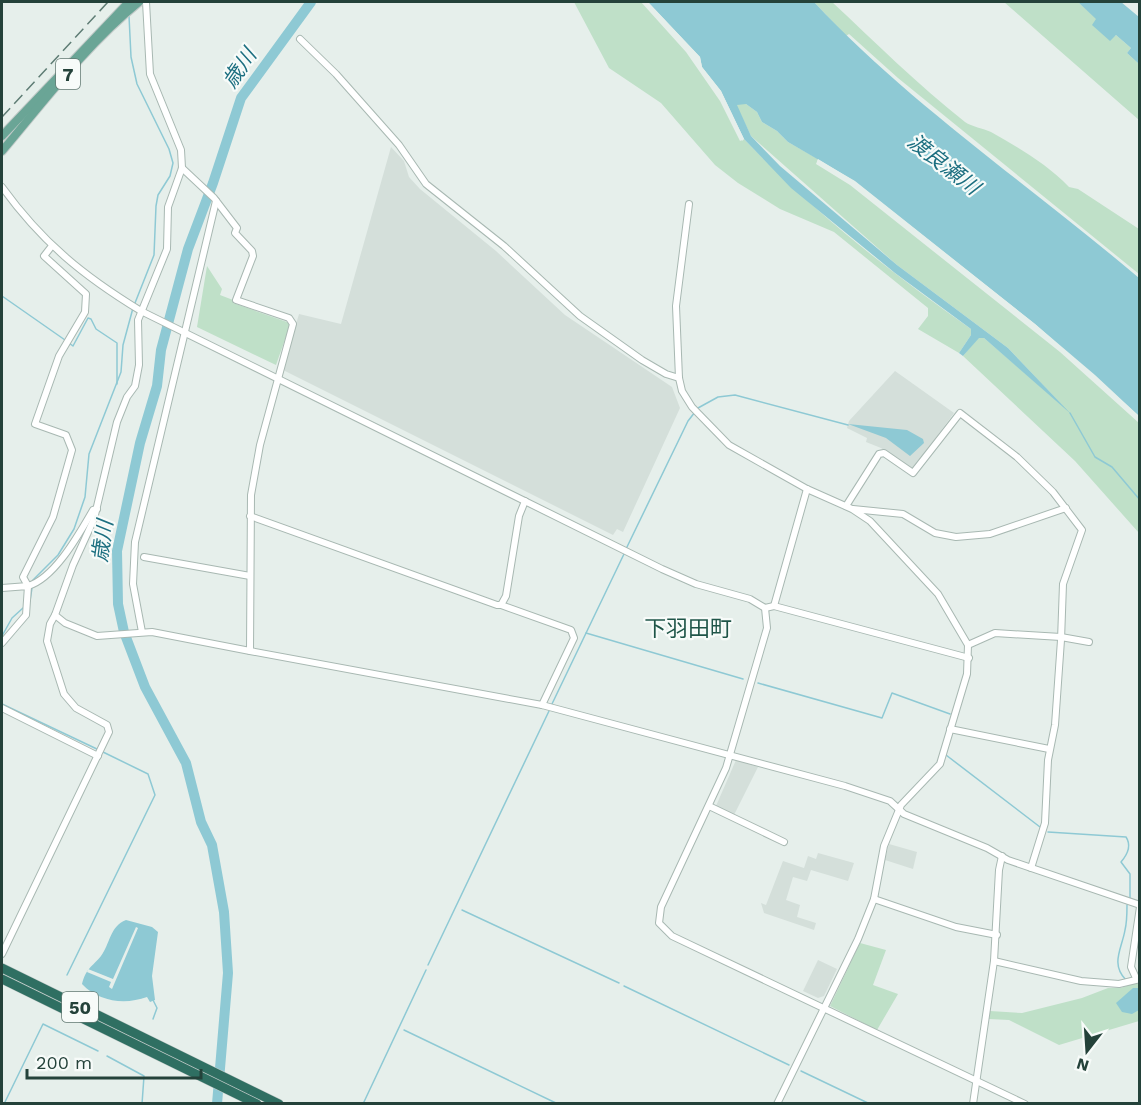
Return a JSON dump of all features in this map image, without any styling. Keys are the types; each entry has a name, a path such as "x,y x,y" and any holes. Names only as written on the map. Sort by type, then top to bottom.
{"highway":[{"name":"50","path":"2,968 257,1104"},
{"name":"50","path":"2,979 279,1104"}],"main road":[{"name":"7","path":"2,136 129,2"},
{"name":"7","path":"2,151 71,70 139,2"}],"street":[{"path":"2,954 109,732 107,725 76,708 64,694 47,641 48,632 98,509 117,422 127,396 135,386 139,365 137,339 142,312 167,249 168,207 182,168 181,150 150,74 146,2"},
{"path":"300,39 336,74 399,145 426,184 506,247 587,322 642,360 666,374 679,378"},
{"path":"182,168 215,200 237,228 235,233 252,251 253,256 236,300 293,322 260,445 250,516 250,651"},
{"path":"2,187 51,247 104,288 142,312 688,581 750,599 765,608 774,606 969,658"},
{"path":"139,633 133,584 133,555 215,200"},
{"path":"689,204 676,306 679,378 682,392 692,407 729,445 807,489 850,508 870,520 938,594 968,645 967,674 940,764 899,810 885,846 874,899 858,939 777,1104"},
{"path":"31,586 23,577 53,517 72,450 66,435 35,424 56,372 59,356 85,312 86,294 44,256 51,247"},
{"path":"850,508 879,454 884,453 913,473 960,412 1017,457 1066,508 1082,530 1063,584 1055,725 1049,749 1045,823 1031,868"},
{"path":"774,606 807,489"},
{"path":"501,605 506,596 519,516 525,501"},
{"path":"850,508 903,514 934,533 956,537 990,534 1066,508"},
{"path":"2,588 31,586 52,568 77,537 93,510 98,509"},
{"path":"250,516 492,604 501,605 571,630 574,638 548,706"},
{"path":"144,557 250,576"},
{"path":"2,643 26,615 31,586"},
{"path":"765,608 767,628 730,755 709,806 661,907 659,923 664,931 672,936 1025,1104"},
{"path":"55,615 91,634 108,636 152,632 548,706 845,786 890,801 899,810 1002,856 1140,906 1131,967 1138,979 1119,984 1101,983 994,961"},
{"path":"968,645 995,633 1061,636 1089,642"},
{"path":"2,708 98,756"},
{"path":"950,729 1049,749"},
{"path":"709,806 784,842"},
{"path":"973,1104 994,961 999,870 1002,856"},
{"path":"874,899 956,927 997,935"}],"shaded area":[{"path":"391,147 404,161 409,177 420,189 496,251 565,315 672,387 680,408 623,532 617,529 613,535 283,368 299,314 341,324"},
{"path":"895,371 954,413 912,470 881,448 866,442 867,438 847,428 849,421"},
{"path":"736,760 758,767 734,815 716,806"},
{"path":"889,844 917,852 913,869 885,860"},
{"path":"818,853 854,863 848,881 811,870 807,881 793,877 786,900 800,905 797,917 816,923 814,930 764,913 761,903 766,905 783,861 804,868 808,856 816,859"},
{"path":"818,960 837,969 824,996 818,998 803,991"}],"green space":[{"path":"574,2 641,2 686,52 720,101 740,141 744,139 797,191 853,240 971,329 971,335 959,353 918,329 928,316 928,308 834,232 780,209 738,183 715,165 661,103 609,68"},
{"path":"814,2 832,2 965,122 991,132 1022,150 1069,187 1078,189 1139,229 1139,274 898,78 849,34 846,36"},
{"path":"1004,2 1078,2 1097,19 1093,25 1110,40 1116,35 1131,48 1127,53 1139,64 1139,120"},
{"path":"746,104 757,112 762,122 777,131 788,142 818,159 816,164 850,185 1060,352 1139,423 1139,533 1075,461 963,356 978,338 984,338 1064,407 1008,348 897,265 751,136 736,105"},
{"path":"207,266 222,289 220,295 233,300 233,303 290,325 276,365 197,327"},
{"path":"860,943 886,950 873,985 898,994 877,1030 830,1006"},
{"path":"1135,983 1139,984 1139,1021 1059,1045 1009,1020 989,1019 990,1011 1022,1013 1082,998 1108,988 1121,988"}],"water":[{"name":"渡良瀬川","path":"648,2 814,2 851,39 930,110 1139,278 1139,416 1035,324 855,181 788,142 777,131 762,122 757,112 746,104 737,105 751,136 780,166 897,265 1008,348 1071,414 984,338 979,338 963,356 959,353 971,335 971,329 895,273 791,188 744,139 721,91 702,67 700,57"},
{"path":"1078,2 1121,2 1139,17 1139,64 1127,53 1131,48 1116,35 1110,41 1092,25 1096,19"},
{"path":"848,424 907,430 923,439 924,443 910,456 886,438"},
{"path":"126,920 152,927 158,932 152,976 155,1000 150,1002 147,997 130,1001 104,998 82,984 87,971 104,951 113,931"},
{"path":"1133,988 1139,988 1139,1010 1132,1014 1122,1012 1116,1003"}],"pier":[{"path":"645,2 648,2 700,57 702,67 721,91 744,139 742,141 718,92 700,68 697,58"},
{"path":"818,159 854,181 1035,324 1095,375 1140,419 1033,326 853,184 817,162"},
{"path":"136,927 138,928 112,989 109,987 111,982 87,972 88,969 113,979"}],"waterway":[{"name":"歳川","path":"217,1104 228,973 224,912 212,845 201,822 186,763 145,687 124,632 118,604 117,551 140,443 157,386 161,350 188,249 241,98 311,2"},
{"path":"129,16 131,57 137,84 169,149 173,163 170,176 158,195 154,255 135,303"},
{"path":"2,296 65,340"},
{"path":"33,580 58,555 74,529 85,497 89,454 121,372 123,345 133,308"},
{"path":"69,343 73,346 88,318 91,319 96,329 117,343 117,384"},
{"path":"698,408 718,397 735,395 848,425"},
{"path":"626,549 688,421 695,412"},
{"path":"1070,413 1095,457 1112,467 1140,500"},
{"path":"551,706 624,554"},
{"path":"30,601 32,588"},
{"path":"2,636 12,618 23,608"},
{"path":"586,633 743,679"},
{"path":"758,683 882,718 892,693 950,714"},
{"path":"2,704 99,750"},
{"path":"428,965 549,711"},
{"path":"67,975 155,795 148,774 103,752"},
{"path":"946,755 1040,827"},
{"path":"1048,832 1126,837 1129,844 1128,850 1121,862 1130,874 1130,898"},
{"path":"1126,980 1121,974 1118,956 1126,927 1127,905"},
{"path":"462,910 619,983"},
{"path":"363,1104 426,970"},
{"path":"624,986 789,1065"},
{"path":"153,1000 157,1008 153,1019"},
{"path":"4,1104 43,1024 98,1051"},
{"path":"404,1030 558,1104"},
{"path":"107,1056 144,1076 142,1104"},
{"path":"801,1071 870,1104"}],"railway":[{"path":"2,117 108,2"}],"district":[{"name":"下羽田町","path":"688,628"}]}
